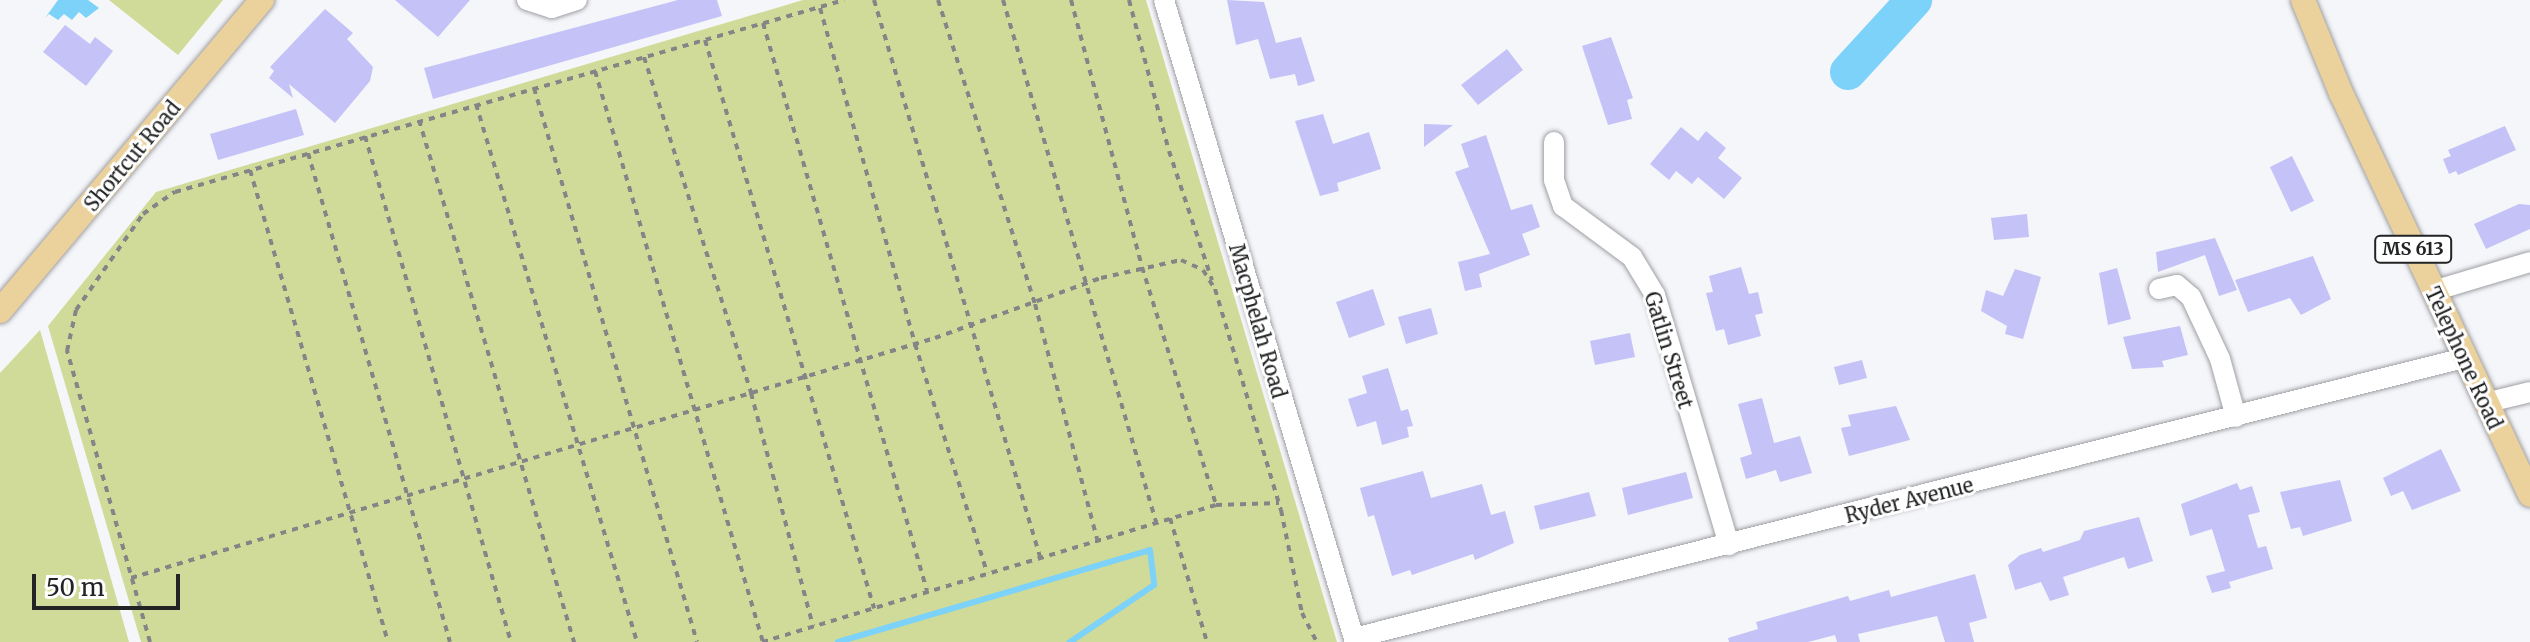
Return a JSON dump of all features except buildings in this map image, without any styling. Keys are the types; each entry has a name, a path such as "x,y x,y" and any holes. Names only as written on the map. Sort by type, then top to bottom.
{"main road":[{"name":"Shortcut Road","path":"0,311 262,0"},
{"name":"Telephone Road","path":"2303,0 2433,291 2530,495"}],"street":[{"path":"527,0 552,8 577,0"},
{"name":"Macphelah Road","path":"1164,0 1354,640"},
{"name":"Gatlin Street","path":"1554,142 1554,180 1563,206 1632,257 1655,295 1729,545"},
{"path":"2433,291 2530,262"},
{"path":"2159,289 2177,285 2191,297 2220,359 2236,417"},
{"name":"Ryder Avenue","path":"1354,640 2464,358"},
{"path":"2485,403 2530,392"}],"path":[{"path":"150,642 71,373 68,332 76,310 156,203 308,152 844,0"},
{"path":"874,0 974,325 1040,557"},
{"path":"938,0 1035,304 1097,539"},
{"path":"1003,0 1083,285 1156,522"},
{"path":"1071,0 1142,267 1216,505"},
{"path":"1129,0 1169,151 1215,289 1279,503 1302,613 1317,642"},
{"path":"819,7 915,344 987,573"},
{"path":"763,23 863,359 927,591"},
{"path":"705,40 874,608"},
{"path":"644,57 751,393 813,626"},
{"path":"595,71 763,642 1216,505 1279,503"},
{"path":"534,88 697,642"},
{"path":"476,104 637,642"},
{"path":"419,120 574,642"},
{"path":"365,136 511,642"},
{"path":"308,152 450,642"},
{"path":"250,170 388,642"},
{"path":"131,578 915,344 1142,267 1193,262 1215,289"},
{"path":"1170,518 1207,642"}],"green space":[{"path":"109,0 223,0 178,55"},
{"path":"803,0 1146,0 1337,642 141,642 48,326 156,192"},
{"path":"40,330 129,642 0,642 0,373"}],"water":[{"path":"58,0 88,0 99,8 86,18 79,12 72,20 64,14 58,20 49,14 45,18"}],"waterway":[{"path":"1848,72 1914,0"},
{"path":"838,642 1150,550 1154,585 1070,642"}]}
